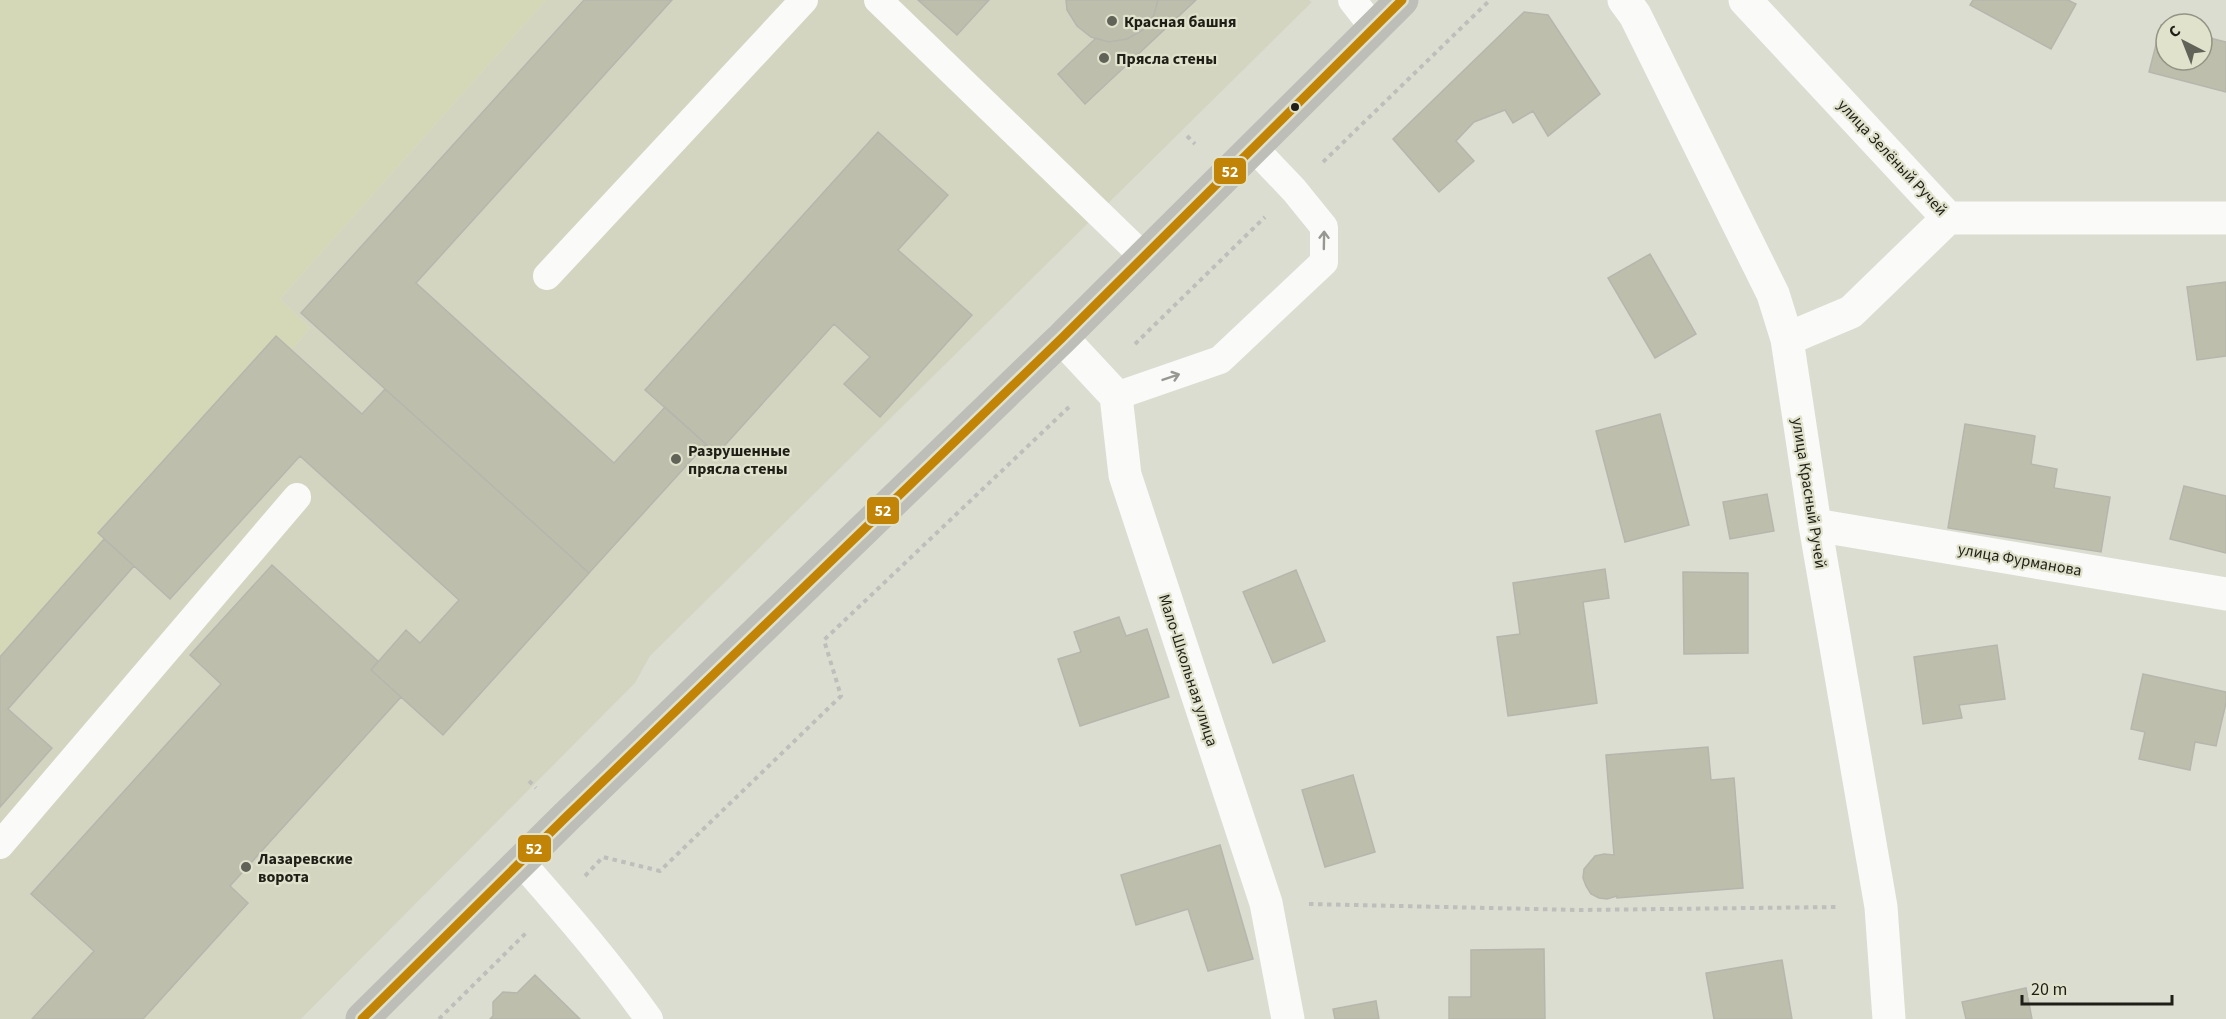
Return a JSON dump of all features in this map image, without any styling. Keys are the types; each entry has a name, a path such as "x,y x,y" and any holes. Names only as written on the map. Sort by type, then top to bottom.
{"main road":[{"path":"362,1019 1062,338 1402,0"}],"street":[{"name":"улица Красный Ручей","path":"1624,0 1635,15 1773,294 1787,339 1815,525 1881,907 1888,1019"},
{"name":"улица Зелёный Ручей","path":"1745,0 1948,218 2226,218"},
{"path":"1787,339 1851,312 1948,218"},
{"path":"1062,338 1108,387"},
{"name":"Мало-Школьная улица","path":"1108,387 1125,475 1266,903 1288,1019"},
{"name":"улица Фурманова","path":"1815,525 2226,594"}],"lane":[{"path":"547,276 804,0"},
{"path":"878,0 1143,256"},
{"path":"1352,0 1374,28"},
{"path":"1108,387 1220,360 1324,262 1324,227 1294,190 1253,147"},
{"path":"0,844 297,497"},
{"path":"521,862 557,903 649,1019"}],"path":[{"path":"439,1019 603,857 660,871 669,863 841,696 824,640 1108,387 1294,190 1490,0"},
{"path":"1266,903 1579,910 1881,907"}],"shaded area":[{"path":"546,0 1309,0 1312,2 650,656 635,683 301,1019 0,1019 0,693 310,328 280,299"}],"green space":[{"path":"0,0 546,0 280,299 310,328 0,693"}],"building":[{"path":"584,0 672,0 416,283 614,463 665,407 706,444 589,573 301,313"},
{"path":"918,0 989,0 957,35"},
{"name":"Красная башня","path":"1066,0 1158,0 1154,15 1143,30 1127,39 1109,42 1091,37 1077,26 1067,10"},
{"name":"Прясла стены","path":"1158,0 1196,0 1085,104 1058,74 1096,38 1109,42 1127,39 1143,30 1154,15"},
{"path":"1973,0 2068,0 2076,4 2051,49 1970,5"},
{"path":"1524,12 1548,15 1600,94 1548,136 1533,111 1513,123 1505,110 1474,122 1456,141 1474,161 1439,192 1393,139"},
{"path":"2214,39 2226,42 2226,92 2149,72 2154,52 2154,72 2214,72"},
{"path":"878,132 948,195 898,250 972,315 880,417 844,384 870,357 834,324 717,454 645,390"},
{"path":"1650,254 1696,334 1655,358 1608,278"},
{"path":"2226,282 2226,356 2197,360 2187,287"},
{"path":"276,336 362,414 385,389 589,573 443,735 371,670 406,630 420,643 459,600 300,456 170,599 98,533"},
{"path":"1660,414 1689,525 1625,542 1596,431"},
{"path":"1965,424 2035,436 2031,464 2057,469 2054,488 2110,497 2101,552 1948,528"},
{"path":"2184,486 2226,496 2226,553 2170,539"},
{"path":"1767,494 1774,531 1730,539 1723,502"},
{"path":"104,539 134,566 8,709 52,748 0,807 0,657"},
{"path":"272,565 378,661 371,670 401,697 230,886 248,903 143,1019 32,1019 94,951 31,894 221,684 190,655"},
{"path":"1605,569 1609,598 1583,602 1597,703 1508,716 1497,637 1520,634 1513,583"},
{"path":"1296,570 1325,641 1273,663 1243,592"},
{"path":"1683,572 1748,573 1748,653 1684,654"},
{"path":"1119,617 1126,636 1147,629 1169,697 1080,726 1058,659 1081,652 1074,632"},
{"path":"1997,645 2005,699 1959,705 1962,718 1923,724 1914,657"},
{"path":"2143,674 2226,692 2226,703 2216,746 2195,742 2190,770 2139,759 2145,732 2131,729"},
{"path":"1708,747 1711,780 1734,778 1743,888 1617,898 1617,896 1607,899 1591,894 1583,878 1584,869 1595,856 1614,855 1606,755"},
{"path":"1353,775 1375,852 1325,867 1302,790"},
{"path":"1220,845 1253,959 1208,971 1188,909 1136,925 1121,875"},
{"path":"1544,949 1545,1019 1449,1019 1449,997 1471,997 1471,950"},
{"path":"1782,960 1792,1019 1714,1019 1706,973"},
{"path":"535,975 580,1019 490,1019 493,1016 493,1002 503,992 517,993"},
{"path":"2026,988 2032,1019 1966,1019 1962,1002"},
{"path":"1376,1001 1379,1019 1335,1019 1333,1009"}],"transit line":[{"name":"52","path":"362,1019 565,818 1062,338 1402,0"}],"place":[{"name":"Красная башня","path":"1112,21"},
{"name":"Прясла стены","path":"1104,58"},
{"name":"Разрушенные прясла стены","path":"676,459"},
{"name":"Лазаревские ворота","path":"246,867"}]}
